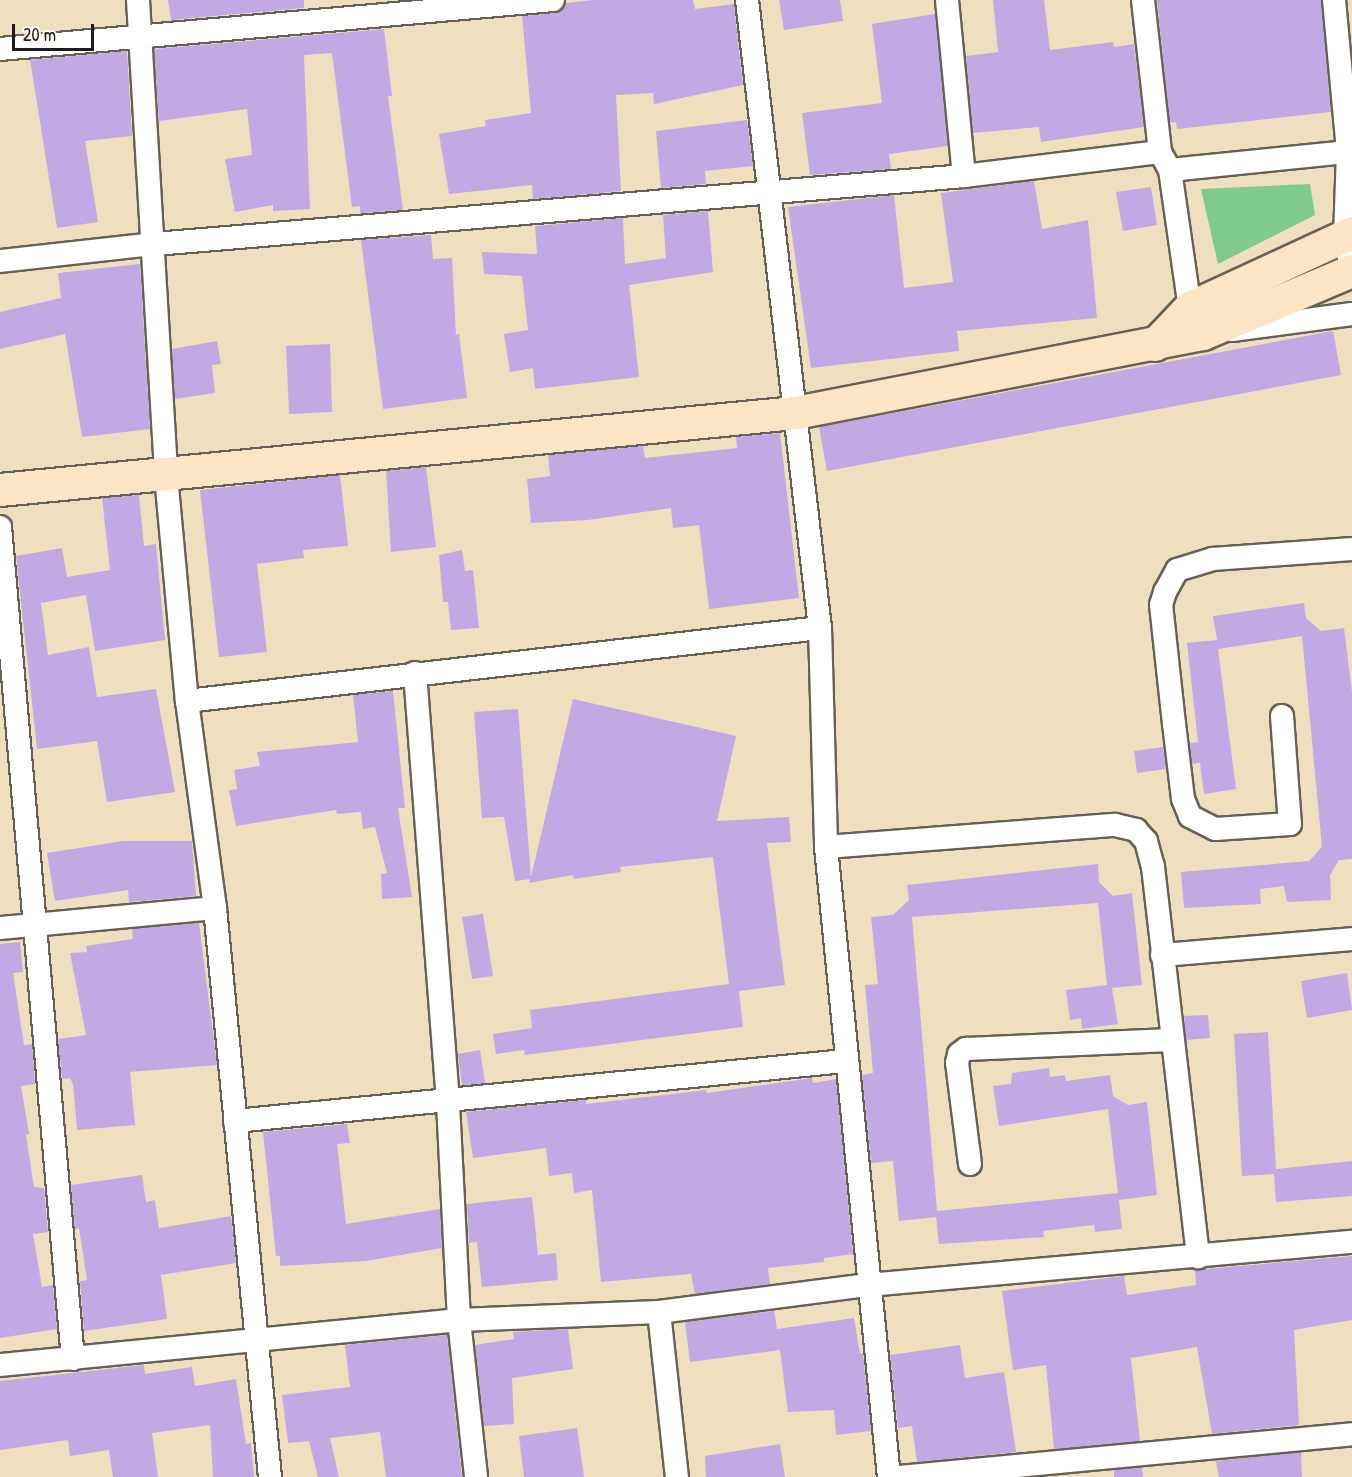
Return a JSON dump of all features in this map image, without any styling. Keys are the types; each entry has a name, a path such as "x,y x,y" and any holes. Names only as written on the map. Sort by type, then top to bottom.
{"main road":[{"path":"0,490 166,476 796,413 1155,345 1348,235"},
{"path":"1197,321 1352,272"}],"street":[{"path":"138,0 155,244 166,476 187,701 214,908 255,1343 270,1477"},
{"path":"0,49 553,0"},
{"path":"747,0 820,628 826,848 845,1061 889,1477"},
{"path":"947,0 964,176"},
{"path":"1143,0 1165,161 1197,321 1352,314"},
{"path":"1334,0 1348,152 1348,235 1352,272"},
{"path":"0,261 155,244 770,190 1165,161 1348,152"},
{"path":"0,527 33,925 73,1359"},
{"path":"1282,716 1290,824 1215,829 1190,816 1183,799 1174,724 1161,605 1165,592 1177,570 1213,559 1352,549"},
{"path":"187,701 820,628"},
{"path":"415,673 448,1102 459,1320 476,1477"},
{"path":"826,848 1115,825 1136,830 1146,841 1153,867 1171,1040 1198,1257"},
{"path":"0,928 214,908"},
{"path":"1162,955 1352,939"},
{"path":"970,1164 957,1063 959,1054 966,1049 1171,1040"},
{"path":"235,1121 448,1102 845,1061"},
{"path":"0,1365 255,1343 459,1320 659,1312 868,1285 1352,1242"},
{"path":"659,1312 677,1477"},
{"path":"900,1477 1352,1434"}],"green space":[{"path":"1310,184 1315,215 1218,264 1201,189"}],"building":[{"path":"168,0 304,0 304,8 171,20"},
{"path":"593,0 693,0 695,9 734,4 743,85 654,104 653,93 616,95 621,191 533,199 532,185 449,194 439,134 486,126 485,120 531,113 522,16 555,13 566,3"},
{"path":"779,0 840,0 843,21 784,30"},
{"path":"993,0 1044,0 1050,50 1113,42 1114,47 1134,44 1144,127 1041,142 1039,127 973,133 966,56 998,52"},
{"path":"1157,0 1321,0 1331,112 1177,129 1176,122 1170,123"},
{"path":"935,14 948,146 889,154 891,169 810,175 802,113 882,103 872,24"},
{"path":"384,29 392,96 388,96 403,210 360,213 360,206 352,207 332,53 304,55 310,209 273,211 273,205 235,212 225,159 252,155 247,109 159,121 154,49"},
{"path":"127,51 132,136 85,141 98,222 57,228 30,60"},
{"path":"747,120 753,166 705,171 706,184 661,188 656,131"},
{"path":"1034,181 1042,229 1088,220 1097,318 957,331 959,351 811,368 788,207 894,195 904,288 953,282 941,193"},
{"path":"1151,187 1157,225 1123,231 1116,192"},
{"path":"708,211 713,272 629,285 639,377 535,389 533,368 510,372 504,334 528,330 522,276 484,274 482,252 537,254 535,226 623,218 625,264 666,258 663,215"},
{"path":"431,235 433,259 452,258 456,335 459,334 467,398 383,409 361,240"},
{"path":"140,264 150,429 82,437 65,334 0,349 0,312 61,298 58,273"},
{"path":"1333,331 1341,375 827,471 819,427"},
{"path":"217,341 221,364 212,365 215,393 175,399 172,349"},
{"path":"330,344 332,412 289,414 286,346"},
{"path":"780,433 799,598 709,609 699,525 673,528 671,508 588,520 531,523 527,479 550,476 548,455 643,446 645,458 737,448 736,437"},
{"path":"426,467 436,547 391,552 386,471"},
{"path":"340,475 348,546 303,550 304,558 257,564 267,652 219,657 200,490"},
{"path":"139,495 144,546 156,544 165,640 95,651 86,595 41,603 48,655 89,647 97,697 156,689 175,792 107,802 97,741 37,749 16,556 62,548 67,577 110,570 102,498"},
{"path":"462,550 465,571 473,570 479,628 451,630 448,602 443,602 439,555"},
{"path":"1304,603 1306,618 1321,631 1344,628 1352,692 1352,859 1339,860 1330,875 1331,900 1287,902 1284,886 1260,889 1261,904 1184,908 1181,872 1309,861 1322,847 1302,636 1218,649 1236,789 1204,794 1200,763 1192,764 1190,743 1198,742 1187,643 1217,640 1213,616"},
{"path":"393,691 405,808 398,808 412,897 382,899 381,874 387,873 375,827 363,829 361,812 337,814 336,810 236,826 229,790 237,789 234,770 260,766 257,752 358,742 353,695"},
{"path":"573,699 736,736 717,821 789,817 791,842 767,843 785,985 739,991 743,1027 525,1055 524,1050 496,1054 493,1034 532,1028 530,1010 729,984 713,857 620,867 621,872 574,879 573,875 529,883 530,879 515,881 504,817 482,818 474,712 518,709 531,877"},
{"path":"1163,747 1166,769 1137,773 1134,751"},
{"path":"123,841 192,841 196,896 129,902 128,890 55,901 47,853"},
{"path":"1098,864 1099,882 1113,896 1132,893 1142,985 1112,988 1118,1024 1082,1029 1081,1018 1070,1020 1066,990 1107,985 1098,903 912,917 937,1211 1118,1193 1108,1109 999,1126 993,1086 1011,1084 1012,1073 1049,1068 1050,1077 1065,1075 1066,1081 1110,1075 1113,1096 1128,1105 1147,1102 1157,1195 1119,1200 1122,1229 1095,1232 1094,1225 1043,1231 1044,1237 939,1244 936,1217 899,1221 893,1161 871,1163 862,1075 873,1073 865,985 878,984 871,917 893,915 909,900 907,885"},
{"path":"483,914 493,976 472,979 462,917"},
{"path":"199,923 217,1065 130,1072 135,1125 77,1130 73,1084 70,1078 62,1079 58,1039 86,1035 70,953 87,952 86,946 133,939 132,929"},
{"path":"20,942 23,972 13,973 24,1045 32,1044 35,1084 21,1086 29,1134 26,1135 34,1187 44,1188 48,1232 33,1234 42,1287 53,1285 57,1329 0,1338 0,944"},
{"path":"1347,973 1352,1010 1307,1018 1301,981"},
{"path":"1208,1015 1210,1038 1186,1040 1184,1016"},
{"path":"1268,1032 1276,1169 1352,1161 1352,1196 1276,1202 1274,1174 1242,1176 1234,1034"},
{"path":"480,1050 485,1083 462,1085 458,1054"},
{"path":"812,1078 813,1083 836,1079 853,1254 824,1258 824,1262 768,1268 770,1284 695,1294 691,1274 601,1282 592,1190 574,1193 572,1173 549,1176 546,1148 473,1158 466,1112 586,1100 586,1104 706,1090 707,1093"},
{"path":"347,1124 350,1143 337,1144 346,1224 440,1209 442,1248 366,1261 280,1266 280,1256 276,1256 263,1132"},
{"path":"142,1175 146,1202 155,1200 159,1228 231,1216 236,1263 161,1275 167,1319 84,1331 80,1281 87,1280 79,1228 75,1229 71,1185"},
{"path":"532,1197 538,1255 556,1253 558,1280 482,1287 477,1242 469,1243 467,1204"},
{"path":"1352,1256 1352,1320 1294,1330 1299,1425 1212,1434 1197,1347 1131,1358 1140,1441 1054,1449 1046,1365 1013,1370 1002,1291 1124,1276 1127,1295 1196,1285 1195,1270"},
{"path":"774,1311 777,1329 854,1318 860,1354 863,1354 871,1431 836,1435 834,1410 788,1412 780,1350 690,1362 685,1322"},
{"path":"568,1329 573,1369 512,1378 514,1424 484,1426 475,1345 514,1339 513,1332"},
{"path":"447,1335 462,1477 386,1477 380,1432 330,1438 339,1477 318,1477 309,1441 288,1443 282,1395 350,1387 345,1345"},
{"path":"960,1345 965,1378 1004,1372 1016,1452 917,1462 912,1426 898,1428 890,1355"},
{"path":"144,1365 145,1374 192,1367 195,1386 236,1379 246,1444 251,1443 254,1477 213,1477 210,1425 152,1433 158,1477 113,1477 109,1450 70,1456 68,1440 0,1450 0,1381"},
{"path":"577,1428 584,1477 524,1477 519,1436"},
{"path":"780,1444 785,1477 706,1477 705,1456"},
{"path":"1301,1452 1302,1477 1219,1477 1216,1461"},
{"path":"1142,1467 1143,1477 1114,1477 1114,1470"}]}
